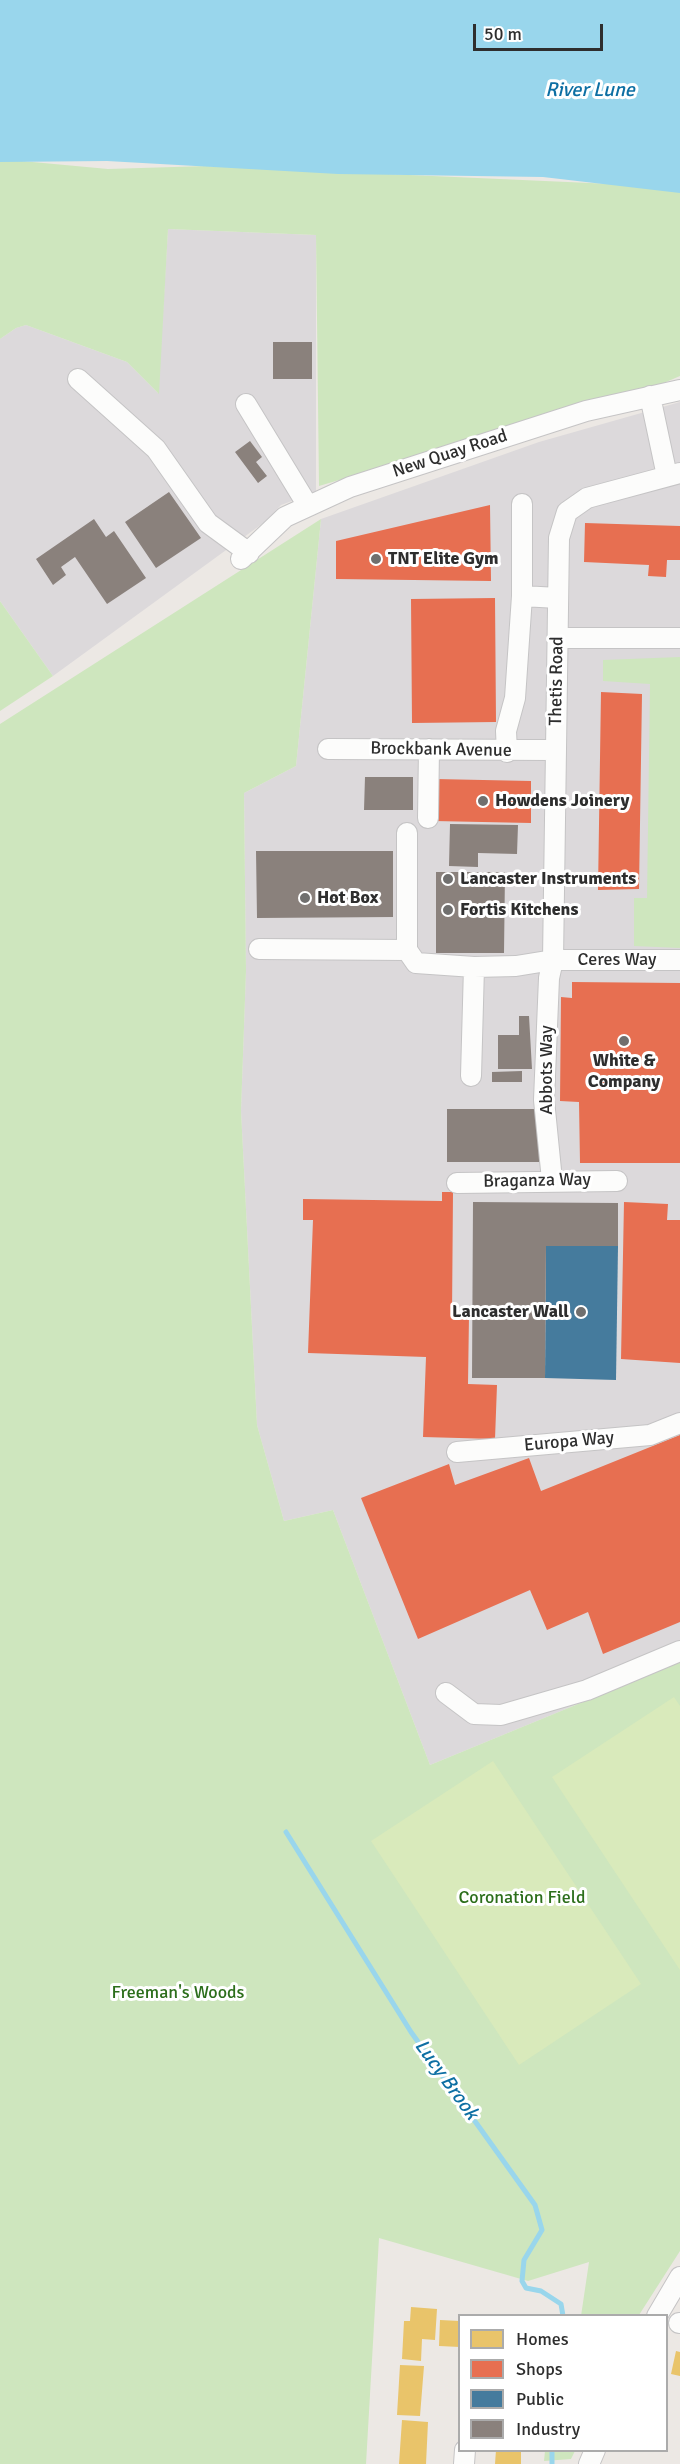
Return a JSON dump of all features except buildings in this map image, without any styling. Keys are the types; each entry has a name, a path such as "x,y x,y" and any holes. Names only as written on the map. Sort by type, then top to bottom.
{"street":[{"name":"New Quay Road","path":"78,379 156,449 208,523 245,556 285,517 350,487 436,457 586,411 650,396 680,392"},
{"name":"Thetis Road","path":"553,960 559,538 567,512 587,498 674,474 650,396"},
{"path":"246,404 308,506"},
{"path":"507,752 506,731 514,698 522,596 522,504"},
{"path":"522,596 558,598"},
{"path":"558,638 680,638"},
{"name":"Brockbank Avenue","path":"328,749 507,752 555,750"},
{"path":"428,819 429,749"},
{"path":"259,950 407,950 407,833"},
{"name":"Ceres Way","path":"407,950 416,963 474,967 516,966 553,960 680,960"},
{"name":"Abbots Way","path":"552,1180 544,1100 549,978 553,960"},
{"path":"471,1076 474,967"},
{"name":"Braganza Way","path":"457,1183 617,1180"},
{"name":"Europa Way","path":"457,1452 650,1435 680,1423"},
{"path":"446,1693 474,1714 501,1715 587,1690 680,1651"},
{"path":"658,2314 680,2277"}],"shaded area":[{"path":"168,229 316,235 316,492 281,505 266,521 53,676 0,601 0,339 16,328 26,325 127,362 158,393"},
{"path":"680,402 680,1662 430,1765 333,1510 284,1521 257,1425 241,1111 246,971 244,793 296,766 321,519 539,442"}],"green space":[{"path":"0,159 108,169 207,166 680,187 680,376 659,385 319,486 316,235 168,229 159,394 127,362 26,325 16,328 0,339"},
{"name":"Freeman's Woods","path":"321,519 296,766 244,793 246,971 241,1111 257,1425 284,1521 333,1510 430,1765 680,1662 680,2251 640,2314 581,2314 589,2262 528,2281 379,2238 366,2464 0,2464 0,724"},
{"path":"0,601 53,676 0,711"},
{"path":"680,657 680,948 634,946 634,898 647,898 650,684 603,681 603,660"},
{"path":"674,1697 680,1706 680,1970 552,1777"},
{"name":"Coronation Field","path":"493,1761 641,1984 519,2065 371,1841"},
{"path":"545,2452 574,2452 571,2459 544,2461"}],"water":[{"name":"River Lune","path":"0,0 680,0 680,193 543,177 338,174 107,161 0,162"}],"waterway":[{"name":"Lucy Brook","path":"286,1832 411,2032 535,2205 542,2230 524,2260 522,2281 526,2288 541,2291 561,2304 563,2314"},
{"name":"Lucy Brook","path":"552,2452 552,2464"}],"place":[{"name":"TNT Elite Gym","path":"376,559"},
{"name":"Howdens Joinery","path":"483,801"},
{"name":"Lancaster Instruments","path":"448,879"},
{"name":"Hot Box","path":"305,898"},
{"name":"Fortis Kitchens","path":"448,910"},
{"name":"White & Company","path":"624,1041"},
{"name":"Lancaster Wall","path":"581,1312"}]}
